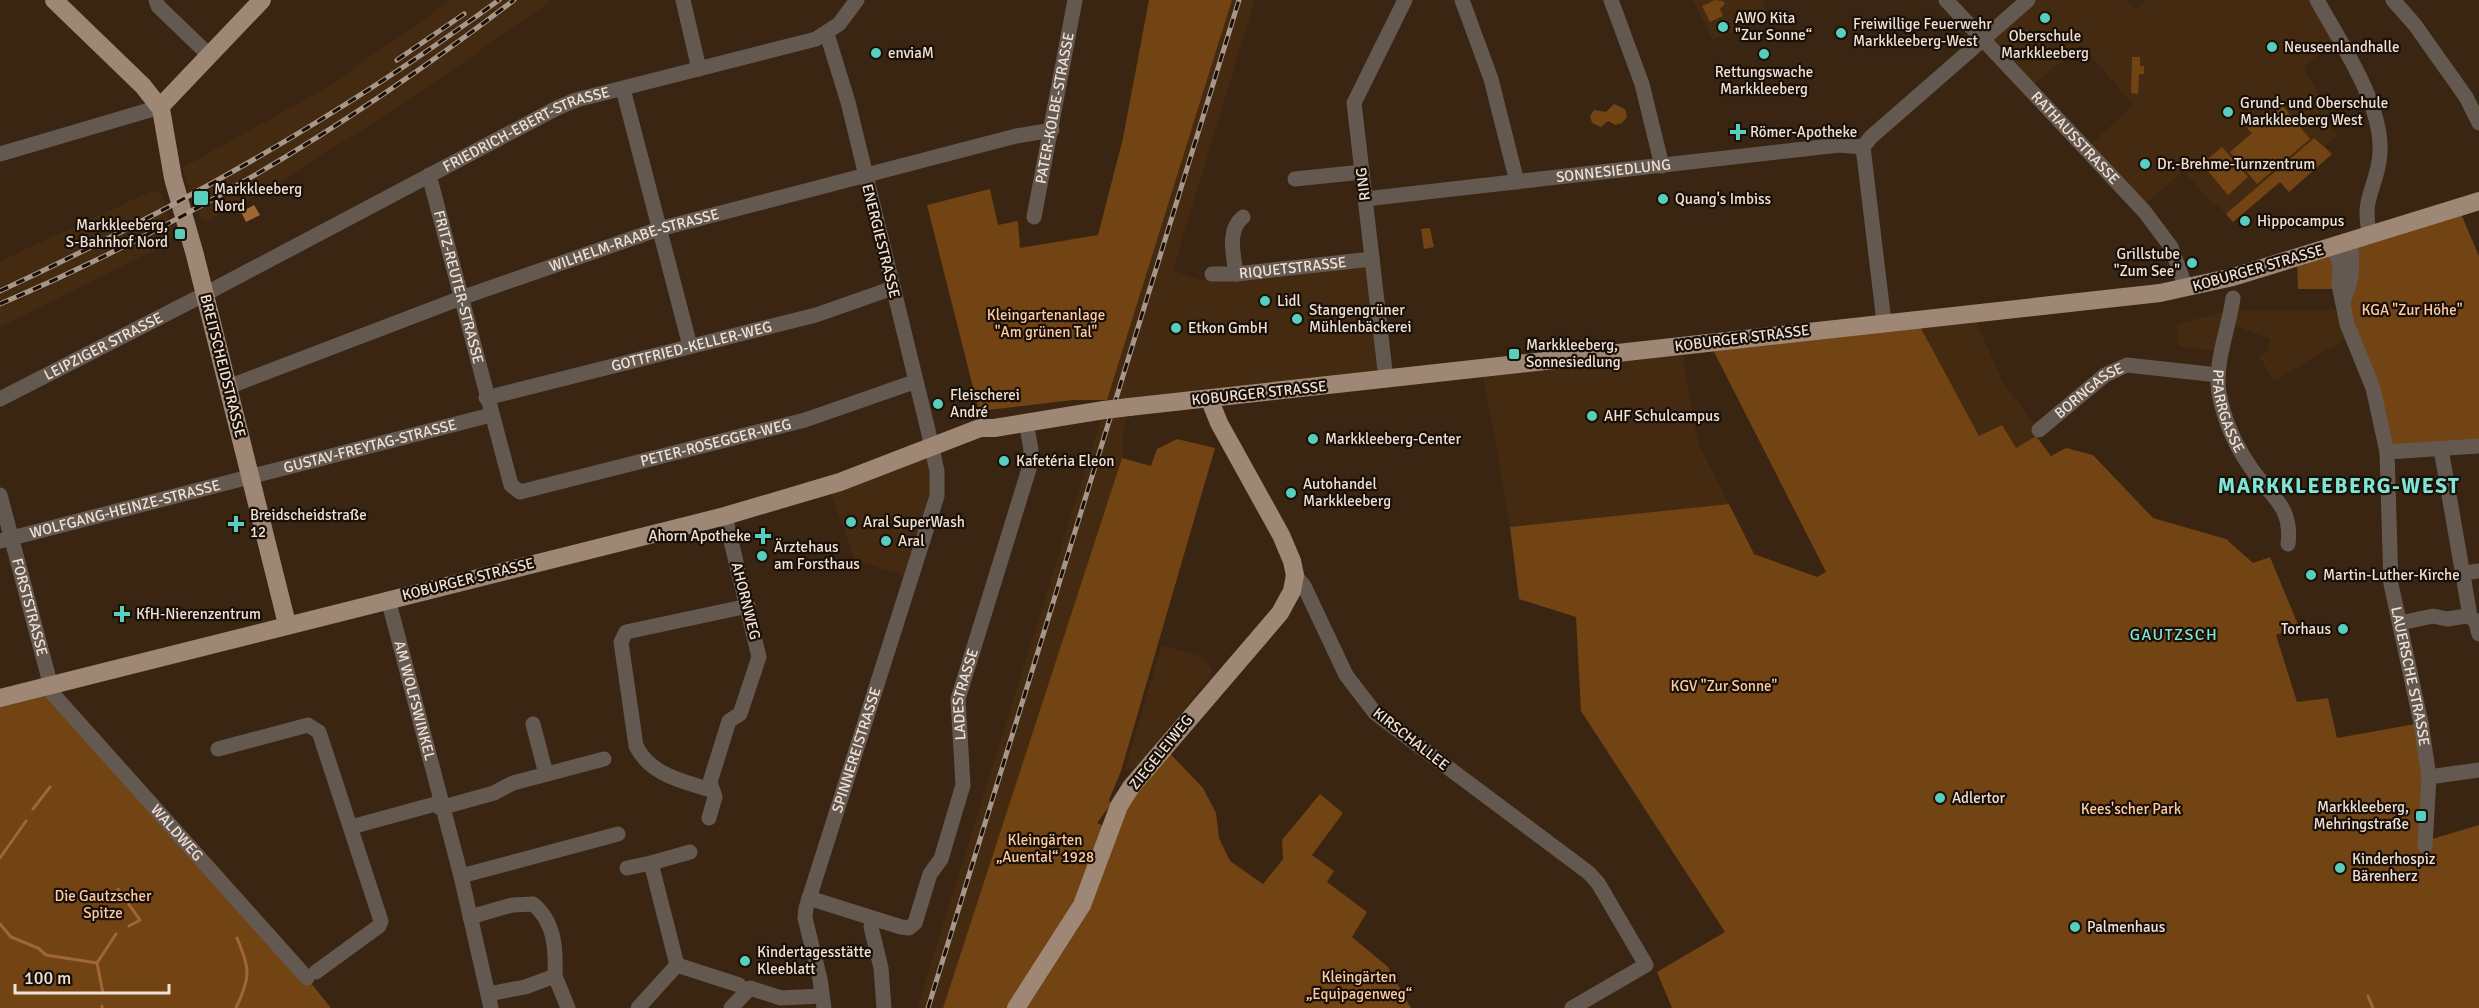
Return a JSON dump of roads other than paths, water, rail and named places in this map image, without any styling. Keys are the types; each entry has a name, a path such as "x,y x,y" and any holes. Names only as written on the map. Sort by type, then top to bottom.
{"main road":[{"path":"54,0 143,86 160,107 262,0"},
{"path":"143,86 167,87 187,81"},
{"name":"BREITSCHEIDSTRASSE","path":"160,107 173,178 205,294 287,624"},
{"name":"KOBURGER STRASSE","path":"0,698 287,624 725,516 840,482 932,449 963,444 985,436 994,428 1129,407 2186,288 2233,277 2479,201"},
{"name":"KIRSCHALLEE","path":"1209,398 1219,423 1281,535 1295,575"},
{"name":"ZIEGELEIWEG","path":"1016,1008 1082,905 1119,806 1131,787 1280,613 1292,591 1295,575"}],"street":[{"path":"156,0 158,6 210,56"},
{"path":"683,0 699,69"},
{"name":"FRIEDRICH-EBERT-STRASSE","path":"205,294 557,108 804,43 827,34 839,24 857,0"},
{"name":"PATER-KOLBE-STRASSE","path":"1034,217 1075,0"},
{"name":"RING","path":"1386,379 1354,103 1405,0"},
{"path":"1462,0 1491,79 1517,182"},
{"path":"1611,0 1642,84 1662,166"},
{"name":"RATHAUSSTRASSE","path":"1946,0 2144,211 2171,247 2186,288"},
{"path":"1884,322 1863,147 1871,137 2028,0"},
{"path":"2317,0 2356,72 2375,117 2380,155 2365,211 2370,235"},
{"path":"2393,0 2422,34 2466,97 2479,123"},
{"name":"ENERGIESTRASSE","path":"827,34 845,92 932,449"},
{"path":"623,89 690,346"},
{"path":"0,154 160,107"},
{"name":"WILHELM-RAABE-STRASSE","path":"228,387 461,298 658,228 1016,136 1052,130"},
{"name":"SONNESIEDLUNG","path":"1365,199 1839,146 1863,147"},
{"path":"1294,179 1362,172"},
{"name":"FRITZ-REUTER-STRASSE","path":"429,175 486,398 511,485 516,490"},
{"path":"1236,274 1232,242 1235,227 1243,218"},
{"name":"LAUERSCHE STRASSE","path":"2342,244 2339,285 2344,299 2347,324 2373,388 2387,452 2391,584 2429,777 2425,846"},
{"name":"RIQUETSTRASSE","path":"1212,274 1236,274 1372,259"},
{"name":"GOTTFRIED-KELLER-WEG","path":"486,398 816,315 893,288"},
{"name":"LEIPZIGER STRASSE","path":"0,399 205,294"},
{"name":"PFARRGASSE","path":"2233,298 2218,375 2226,421 2235,444 2250,468 2275,495 2290,526 2288,544"},
{"name":"BORNGASSE","path":"2039,430 2105,375 2127,365 2218,375"},
{"name":"PETER-ROSEGGER-WEG","path":"516,490 520,492 805,420 914,382"},
{"name":"GUSTAV-FREYTAG-STRASSE","path":"250,477 491,415"},
{"name":"LADESTRASSE","path":"873,919 909,928 915,923 930,874 940,859 963,785 958,699 1029,468 1031,449 1026,422"},
{"path":"2387,452 2479,446"},
{"name":"SPINNEREISTRASSE","path":"823,1002 805,918 809,898 937,496 937,471 932,449"},
{"path":"2441,449 2471,572 2467,616"},
{"name":"WOLFGANG-HEINZE-STRASSE","path":"5,540 250,477"},
{"name":"FORSTSTRASSE","path":"0,495 5,540 50,685"},
{"name":"AHORNWEG","path":"709,818 715,797 710,782 729,721 740,714 759,657 725,516"},
{"name":"KIRSCHALLEE","path":"1295,575 1304,586 1346,675 1375,714 1589,873 1598,883 1646,965 1572,1008"},
{"name":"AM WOLFSWINKEL","path":"388,599 490,1001"},
{"path":"713,791 661,773 641,755 636,746 621,642 626,632 748,606"},
{"path":"2400,623 2433,616 2446,619 2467,616 2475,620 2479,634"},
{"name":"WALDWEG","path":"50,685 53,694 111,760 312,975 379,926 381,921 351,827"},
{"path":"533,724 546,774"},
{"path":"218,749 308,725 319,732 351,827 494,793 513,783 604,759"},
{"path":"2429,777 2479,770"},
{"path":"460,876 618,834"},
{"path":"627,868 690,852"},
{"path":"651,863 677,965"},
{"path":"809,898 873,919 871,927 881,968 884,1008"},
{"path":"470,917 512,905 533,904 545,914 553,938 555,976 568,1008"},
{"path":"677,965 739,985"},
{"path":"638,1008 677,965"},
{"path":"490,1001 555,976"},
{"path":"731,1008 750,988 781,998 823,1002"}],"waterway":[{"path":"33,809 50,787"},
{"path":"0,858 26,821"},
{"path":"118,889 140,920 129,926"},
{"path":"0,924 11,937 38,948 46,955 97,963 103,993"},
{"path":"97,963 116,934"},
{"path":"236,1008 247,973 237,938"},
{"path":"2368,996 2373,1008"}],"railway":[{"path":"0,291 130,227 257,158 380,82 499,0"},
{"path":"0,304 136,240 267,168 393,88 514,0"},
{"path":"928,1008 1239,0"},
{"path":"397,60 464,14"}],"place":[{"name":"Oberschule Markkleeberg","path":"2045,18"},
{"name":"AWO Kita \"Zur Sonne“","path":"1723,27"},
{"name":"Freiwillige Feuerwehr Markkleeberg-West","path":"1841,33"},
{"name":"Neuseenlandhalle","path":"2272,47"},
{"name":"enviaM","path":"876,53"},
{"name":"Rettungswache Markkleeberg","path":"1764,54"},
{"name":"Grund- und Oberschule Markkleeberg West","path":"2228,112"},
{"name":"Römer-Apotheke","path":"1738,132"},
{"name":"Dr.-Brehme-Turnzentrum","path":"2145,164"},
{"name":"Markkleeberg Nord","path":"201,198"},
{"name":"Quang's Imbiss","path":"1663,199"},
{"name":"Hippocampus","path":"2245,221"},
{"name":"Markkleeberg, S-Bahnhof Nord","path":"180,234"},
{"name":"Grillstube \"Zum See\"","path":"2192,263"},
{"name":"Lidl","path":"1265,301"},
{"name":"Stangengrüner Mühlenbäckerei","path":"1297,319"},
{"name":"Etkon GmbH","path":"1176,328"},
{"name":"Markkleeberg, Sonnesiedlung","path":"1514,354"},
{"name":"Fleischerei André","path":"938,404"},
{"name":"AHF Schulcampus","path":"1592,416"},
{"name":"Markkleeberg-Center","path":"1313,439"},
{"name":"Kafetéria Eleon","path":"1004,461"},
{"name":"Autohandel Markkleeberg","path":"1291,493"},
{"name":"Aral SuperWash","path":"851,522"},
{"name":"Breidscheidstraße 12","path":"236,524"},
{"name":"Ahorn Apotheke","path":"763,536"},
{"name":"Aral","path":"886,541"},
{"name":"Ärztehaus am Forsthaus","path":"762,556"},
{"name":"Martin-Luther-Kirche","path":"2311,575"},
{"name":"KfH-Nierenzentrum","path":"122,614"},
{"name":"Torhaus","path":"2343,629"},
{"name":"Adlertor","path":"1940,798"},
{"name":"Markkleeberg, Mehringstraße","path":"2421,816"},
{"name":"Kinderhospiz Bärenherz","path":"2340,868"},
{"name":"Palmenhaus","path":"2075,927"},
{"name":"Kindertagesstätte Kleeblatt","path":"745,961"}],"district":[{"name":"MARKKLEEBERG-WEST","path":"2339,486"},
{"name":"GAUTZSCH","path":"2174,634"}],"park label":[{"name":"KGA \"Zur Höhe\"","path":"2412,310"},
{"name":"Kleingartenanlage \"Am grünen Tal\"","path":"1046,324"},
{"name":"KGV \"Zur Sonne\"","path":"1724,686"},
{"name":"Kees'scher Park","path":"2131,809"},
{"name":"Kleingärten „Auental“ 1928","path":"1045,848"},
{"name":"Die Gautzscher Spitze","path":"103,904"},
{"name":"Kleingärten „Equipagenweg“","path":"1359,986"}]}
